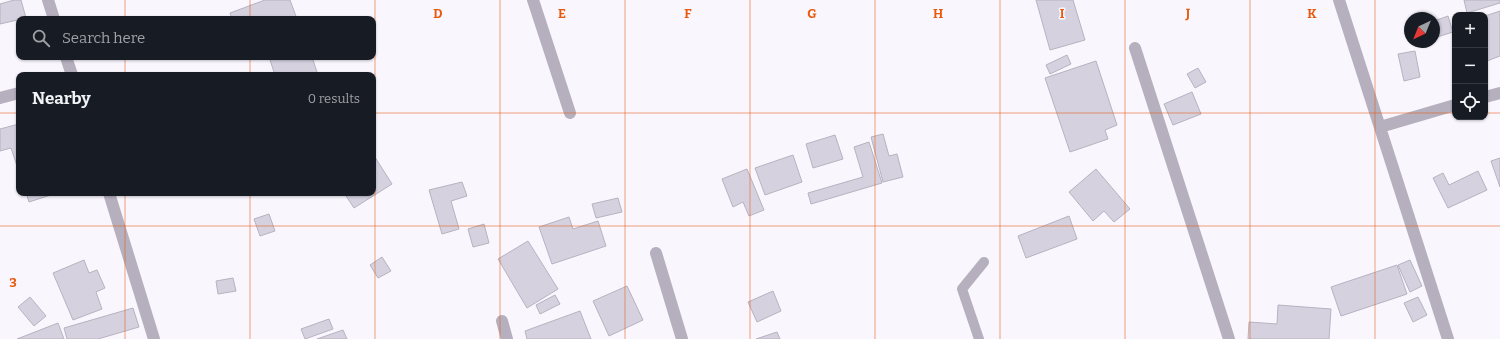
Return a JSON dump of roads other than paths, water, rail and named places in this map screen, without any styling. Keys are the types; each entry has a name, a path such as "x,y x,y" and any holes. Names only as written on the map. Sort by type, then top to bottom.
{"street":[{"path":"48,0 53,16"},
{"path":"533,0 570,113"},
{"path":"1339,0 1448,339"},
{"path":"1135,48 1229,339"},
{"path":"67,60 71,72"},
{"path":"0,98 16,93"},
{"path":"1488,96 1500,93"},
{"path":"1380,127 1452,106"},
{"path":"110,196 154,339"},
{"path":"656,253 682,339"},
{"path":"502,321 508,339"}],"lane":[{"path":"979,339 962,289 984,262"}]}
